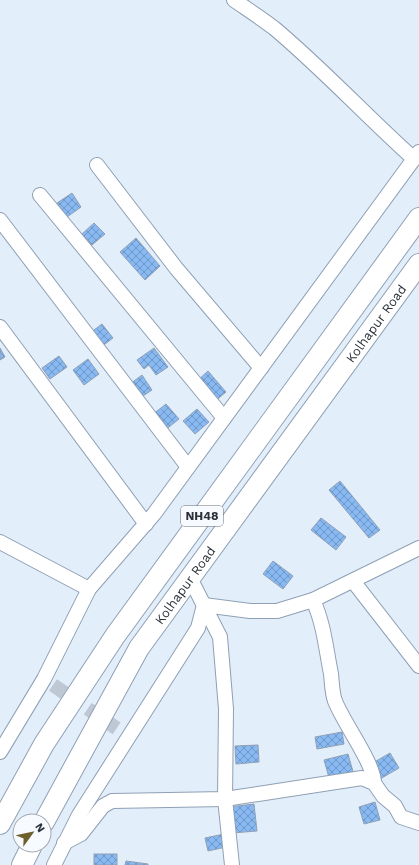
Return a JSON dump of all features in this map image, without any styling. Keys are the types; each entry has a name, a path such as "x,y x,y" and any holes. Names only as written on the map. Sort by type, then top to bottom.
{"highway":[{"name":"NH48","path":"0,824 44,744 115,636 419,218"},
{"name":"Kolhapur Road","path":"49,813 139,648 419,264"},
{"path":"22,865 28,853"}],"street":[{"path":"0,752 48,682 88,589 146,524 416,156 369,119 338,86 273,28 234,0"},
{"path":"97,165 176,268 261,368"},
{"path":"40,195 224,418"},
{"path":"0,220 188,467"},
{"path":"0,327 146,524"},
{"path":"0,542 88,589"},
{"path":"204,605 250,611 277,611 314,600 419,548"},
{"path":"190,578 220,637 226,709 225,799 232,865"},
{"path":"352,581 419,666"},
{"path":"314,600 321,619 335,700 344,721 370,766 374,775 374,783"},
{"path":"54,865 64,843 124,733 198,628 204,605"},
{"path":"64,843 81,834 103,806 112,801 225,799 362,778 374,783 384,796 395,806 401,817 419,823"}],"building":[{"path":"72,193 81,207 67,217 57,203"},
{"path":"94,223 105,234 92,245 82,234"},
{"path":"136,238 160,266 145,280 120,252"},
{"path":"102,324 113,338 101,347 90,333"},
{"path":"0,348 5,357 0,360"},
{"path":"154,348 168,367 156,375 149,365 144,369 137,360"},
{"path":"59,356 67,367 50,379 42,368"},
{"path":"88,359 99,374 84,385 73,370"},
{"path":"208,371 226,392 214,402 197,381"},
{"path":"142,375 152,390 140,398 130,384"},
{"path":"166,404 179,419 164,431 152,415"},
{"path":"197,409 209,422 195,434 183,421"},
{"path":"340,481 380,530 369,538 329,490"},
{"path":"321,518 346,537 336,550 311,530"},
{"path":"273,561 293,576 283,589 263,574"},
{"path":"342,732 344,744 317,749 315,737"},
{"path":"258,745 259,762 236,764 235,746"},
{"path":"390,753 399,768 380,779 371,764"},
{"path":"348,754 354,775 330,781 324,760"},
{"path":"375,802 380,820 364,824 359,807"},
{"path":"254,804 257,831 232,833 229,807"},
{"path":"224,834 226,847 208,851 205,838"},
{"path":"94,854 117,854 117,865 94,865"},
{"path":"126,861 148,864 148,865 125,865"}],"tunnel":[{"path":"53,685 119,730"}]}
